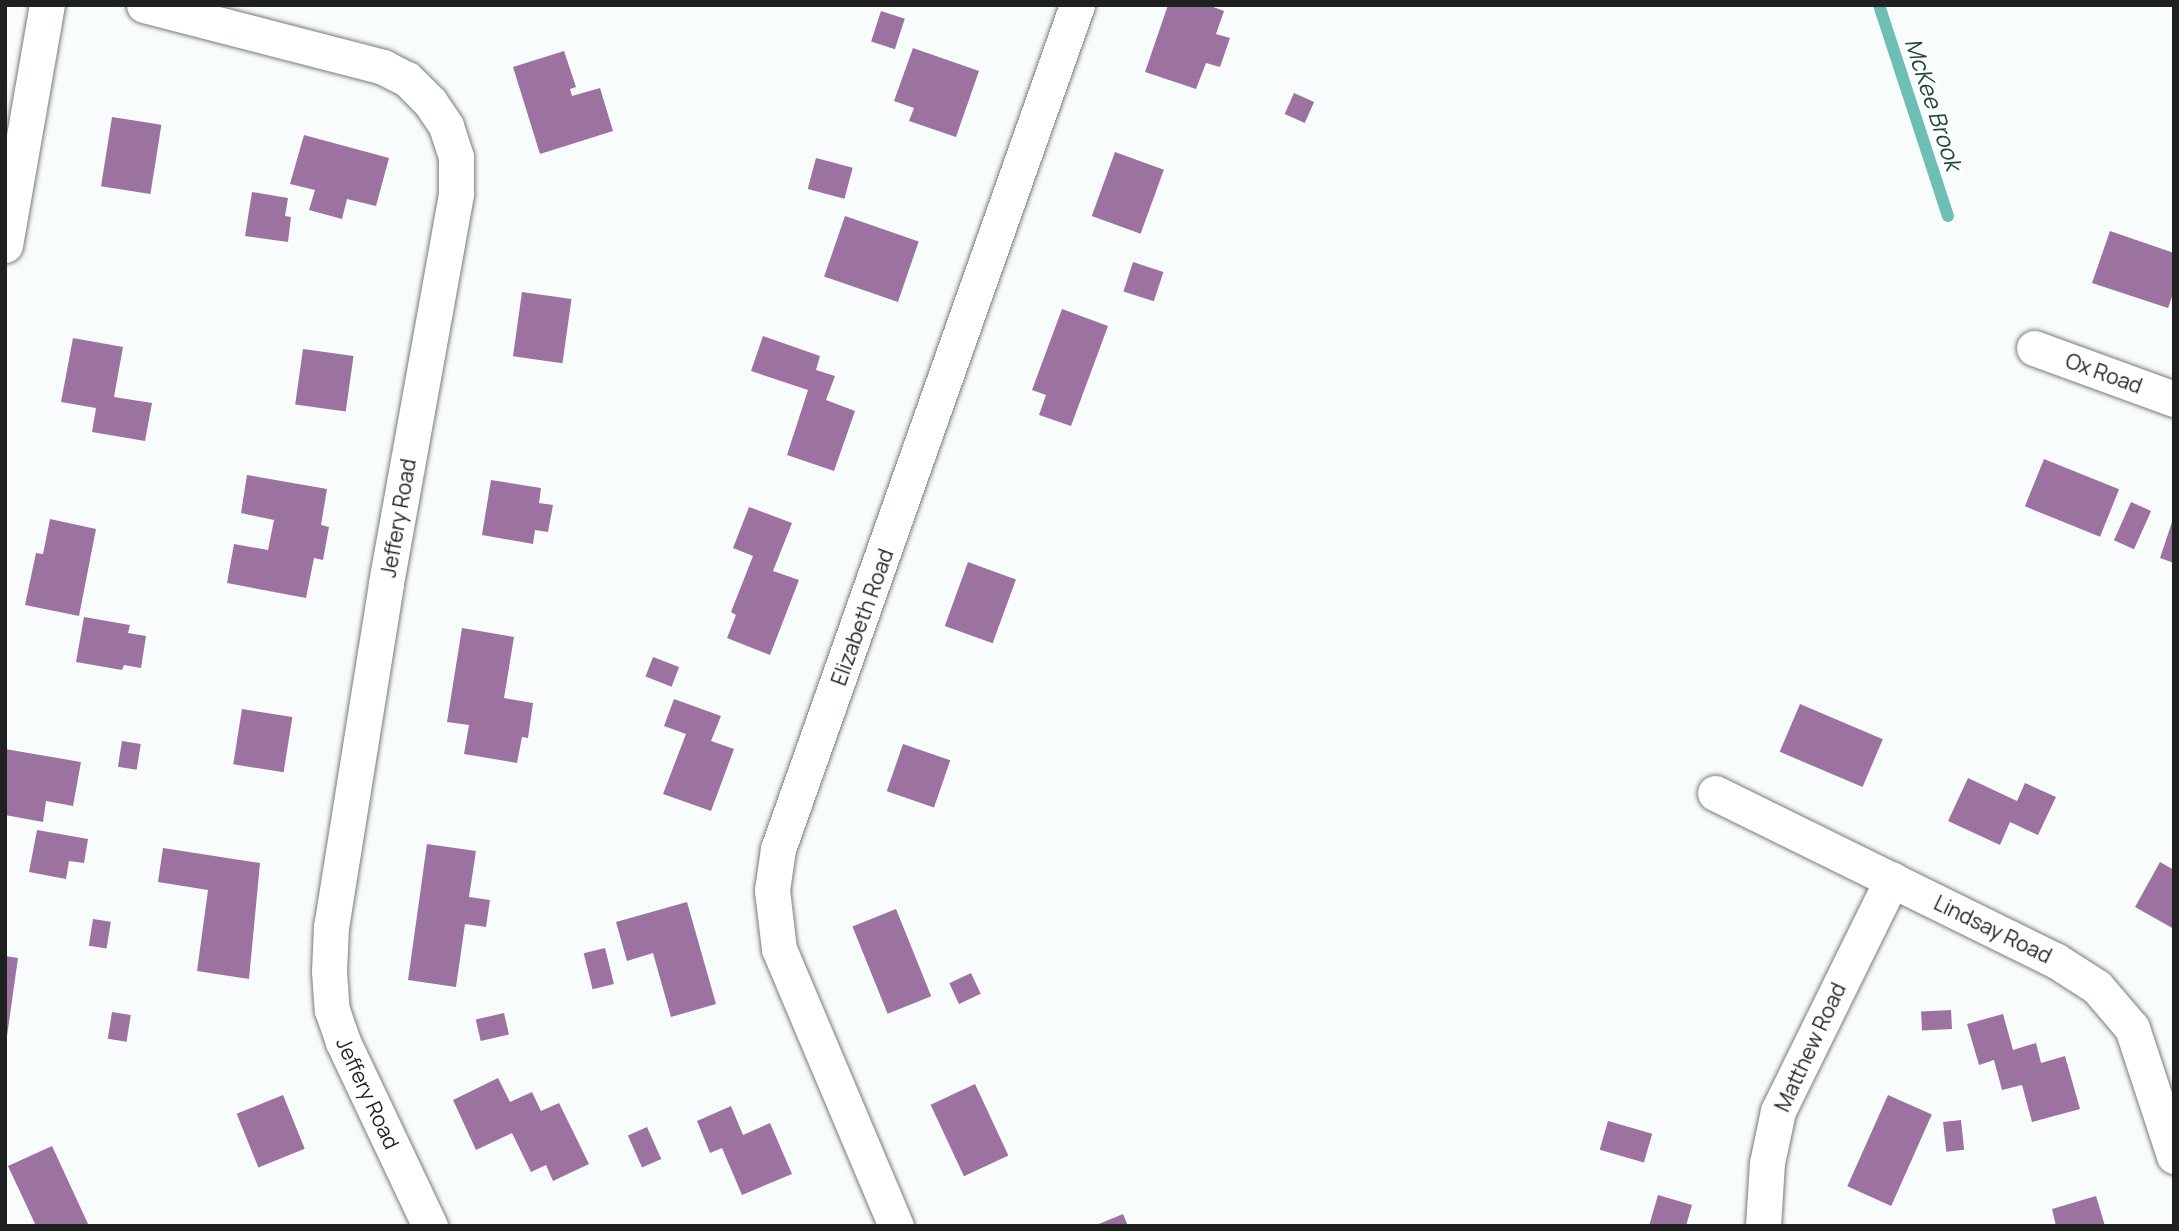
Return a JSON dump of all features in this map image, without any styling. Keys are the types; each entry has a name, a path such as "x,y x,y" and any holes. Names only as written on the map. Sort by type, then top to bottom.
{"street":[{"path":"5,245 47,5"},
{"name":"Jeffery Road","path":"144,5 383,67 407,79 430,102 446,126 456,157 456,194 386,584 331,926 329,971 332,1010 343,1042 430,1226"},
{"name":"Elizabeth Road","path":"896,1226 779,949 772,890 776,859 1077,5"},
{"name":"Ox Road","path":"2034,348 2174,399"},
{"name":"Lindsay Road","path":"1715,793 2077,971 2112,1002 2140,1046 2174,1156"},
{"name":"Matthew Road","path":"1763,1226 1767,1163 1778,1111 1892,879"}],"building":[{"path":"1168,5 1208,5 1224,11 1216,34 1230,38 1220,67 1206,63 1196,89 1145,72"},
{"path":"881,11 905,19 895,49 871,41"},
{"path":"913,48 979,71 956,137 909,121 914,108 894,101"},
{"path":"564,51 576,87 570,89 572,96 600,88 613,131 540,154 513,67"},
{"path":"1294,93 1314,102 1305,123 1285,114"},
{"path":"112,117 161,125 150,194 101,186"},
{"path":"304,135 389,158 376,206 347,199 342,219 309,210 315,190 290,184"},
{"path":"1115,152 1164,170 1141,234 1092,216"},
{"path":"816,158 853,168 844,199 808,189"},
{"path":"252,192 288,198 285,216 291,217 288,242 245,236"},
{"path":"845,216 919,241 898,302 824,277"},
{"path":"2110,231 2174,253 2174,291 2168,308 2092,283"},
{"path":"1133,262 1163,272 1154,301 1123,291"},
{"path":"522,292 572,299 562,363 513,356"},
{"path":"1062,309 1108,326 1071,426 1039,415 1046,395 1032,390"},
{"path":"763,336 820,356 816,370 835,376 826,400 855,411 834,471 787,455 808,390 751,371"},
{"path":"73,338 123,347 114,397 152,403 145,441 92,432 96,408 61,402"},
{"path":"303,349 354,356 346,412 295,404"},
{"path":"2044,459 2119,489 2100,537 2025,506"},
{"path":"247,475 327,489 321,525 329,527 323,560 314,558 306,598 227,583 234,544 268,550 274,520 241,513"},
{"path":"491,480 541,488 539,503 553,505 548,532 535,530 533,544 482,535"},
{"path":"2131,502 2151,511 2134,549 2114,540"},
{"path":"749,507 792,523 773,571 799,580 770,655 727,638 736,615 731,612 753,556 733,548"},
{"path":"50,519 96,529 79,616 25,605 36,553 43,554"},
{"path":"2174,519 2174,563 2160,558"},
{"path":"968,562 1016,579 993,643 945,626"},
{"path":"84,617 130,625 128,633 146,636 141,668 124,665 122,670 76,662"},
{"path":"462,628 514,637 504,698 533,703 528,738 522,737 517,763 464,754 469,725 447,722"},
{"path":"653,657 679,667 672,687 645,677"},
{"path":"674,699 721,716 711,741 734,749 711,811 663,794 686,734 664,726"},
{"path":"1800,704 1883,739 1863,787 1780,752"},
{"path":"242,709 292,717 284,772 233,764"},
{"path":"122,741 141,744 137,770 118,767"},
{"path":"903,744 950,760 934,808 887,791"},
{"path":"5,749 81,762 73,806 46,801 43,822 5,815"},
{"path":"1968,778 2017,801 2025,783 2056,797 2038,835 2010,822 2000,845 1948,821"},
{"path":"37,830 88,839 84,863 69,861 66,879 29,872"},
{"path":"427,844 476,851 469,897 490,900 486,927 465,924 456,987 408,980"},
{"path":"163,848 260,863 249,979 197,971 208,890 158,882"},
{"path":"2160,862 2174,870 2174,929 2135,907"},
{"path":"687,902 716,1004 671,1017 653,953 627,961 616,922"},
{"path":"896,909 931,996 888,1014 852,927"},
{"path":"93,919 111,922 107,948 89,946"},
{"path":"605,948 614,984 593,989 584,953"},
{"path":"5,956 18,958 7,1036 5,1036"},
{"path":"971,973 981,994 959,1004 949,983"},
{"path":"1951,1010 1952,1029 1922,1031 1921,1012"},
{"path":"112,1012 131,1015 127,1042 108,1039"},
{"path":"504,1013 509,1034 481,1041 476,1020"},
{"path":"2003,1014 2013,1050 2036,1043 2041,1063 2065,1056 2080,1109 2032,1122 2022,1085 2002,1090 1994,1060 1979,1065 1967,1024"},
{"path":"498,1078 510,1102 532,1092 541,1111 559,1103 589,1164 553,1181 546,1165 531,1172 512,1133 476,1150 453,1100"},
{"path":"975,1084 1008,1156 964,1176 931,1105"},
{"path":"283,1095 305,1149 258,1168 237,1114"},
{"path":"1888,1095 1932,1115 1891,1206 1847,1186"},
{"path":"731,1106 743,1135 770,1123 792,1174 742,1195 722,1148 710,1153 697,1121"},
{"path":"1961,1120 1964,1150 1946,1152 1943,1122"},
{"path":"1608,1121 1652,1134 1644,1163 1600,1150"},
{"path":"647,1127 661,1159 642,1168 628,1136"},
{"path":"52,1146 89,1226 36,1226 8,1166"},
{"path":"1658,1195 1692,1205 1686,1226 1649,1226"},
{"path":"2096,1196 2105,1226 2056,1226 2052,1209"},
{"path":"1123,1214 1128,1226 1094,1226"}],"waterway":[{"name":"McKee Brook","path":"1879,5 1948,216"}]}
